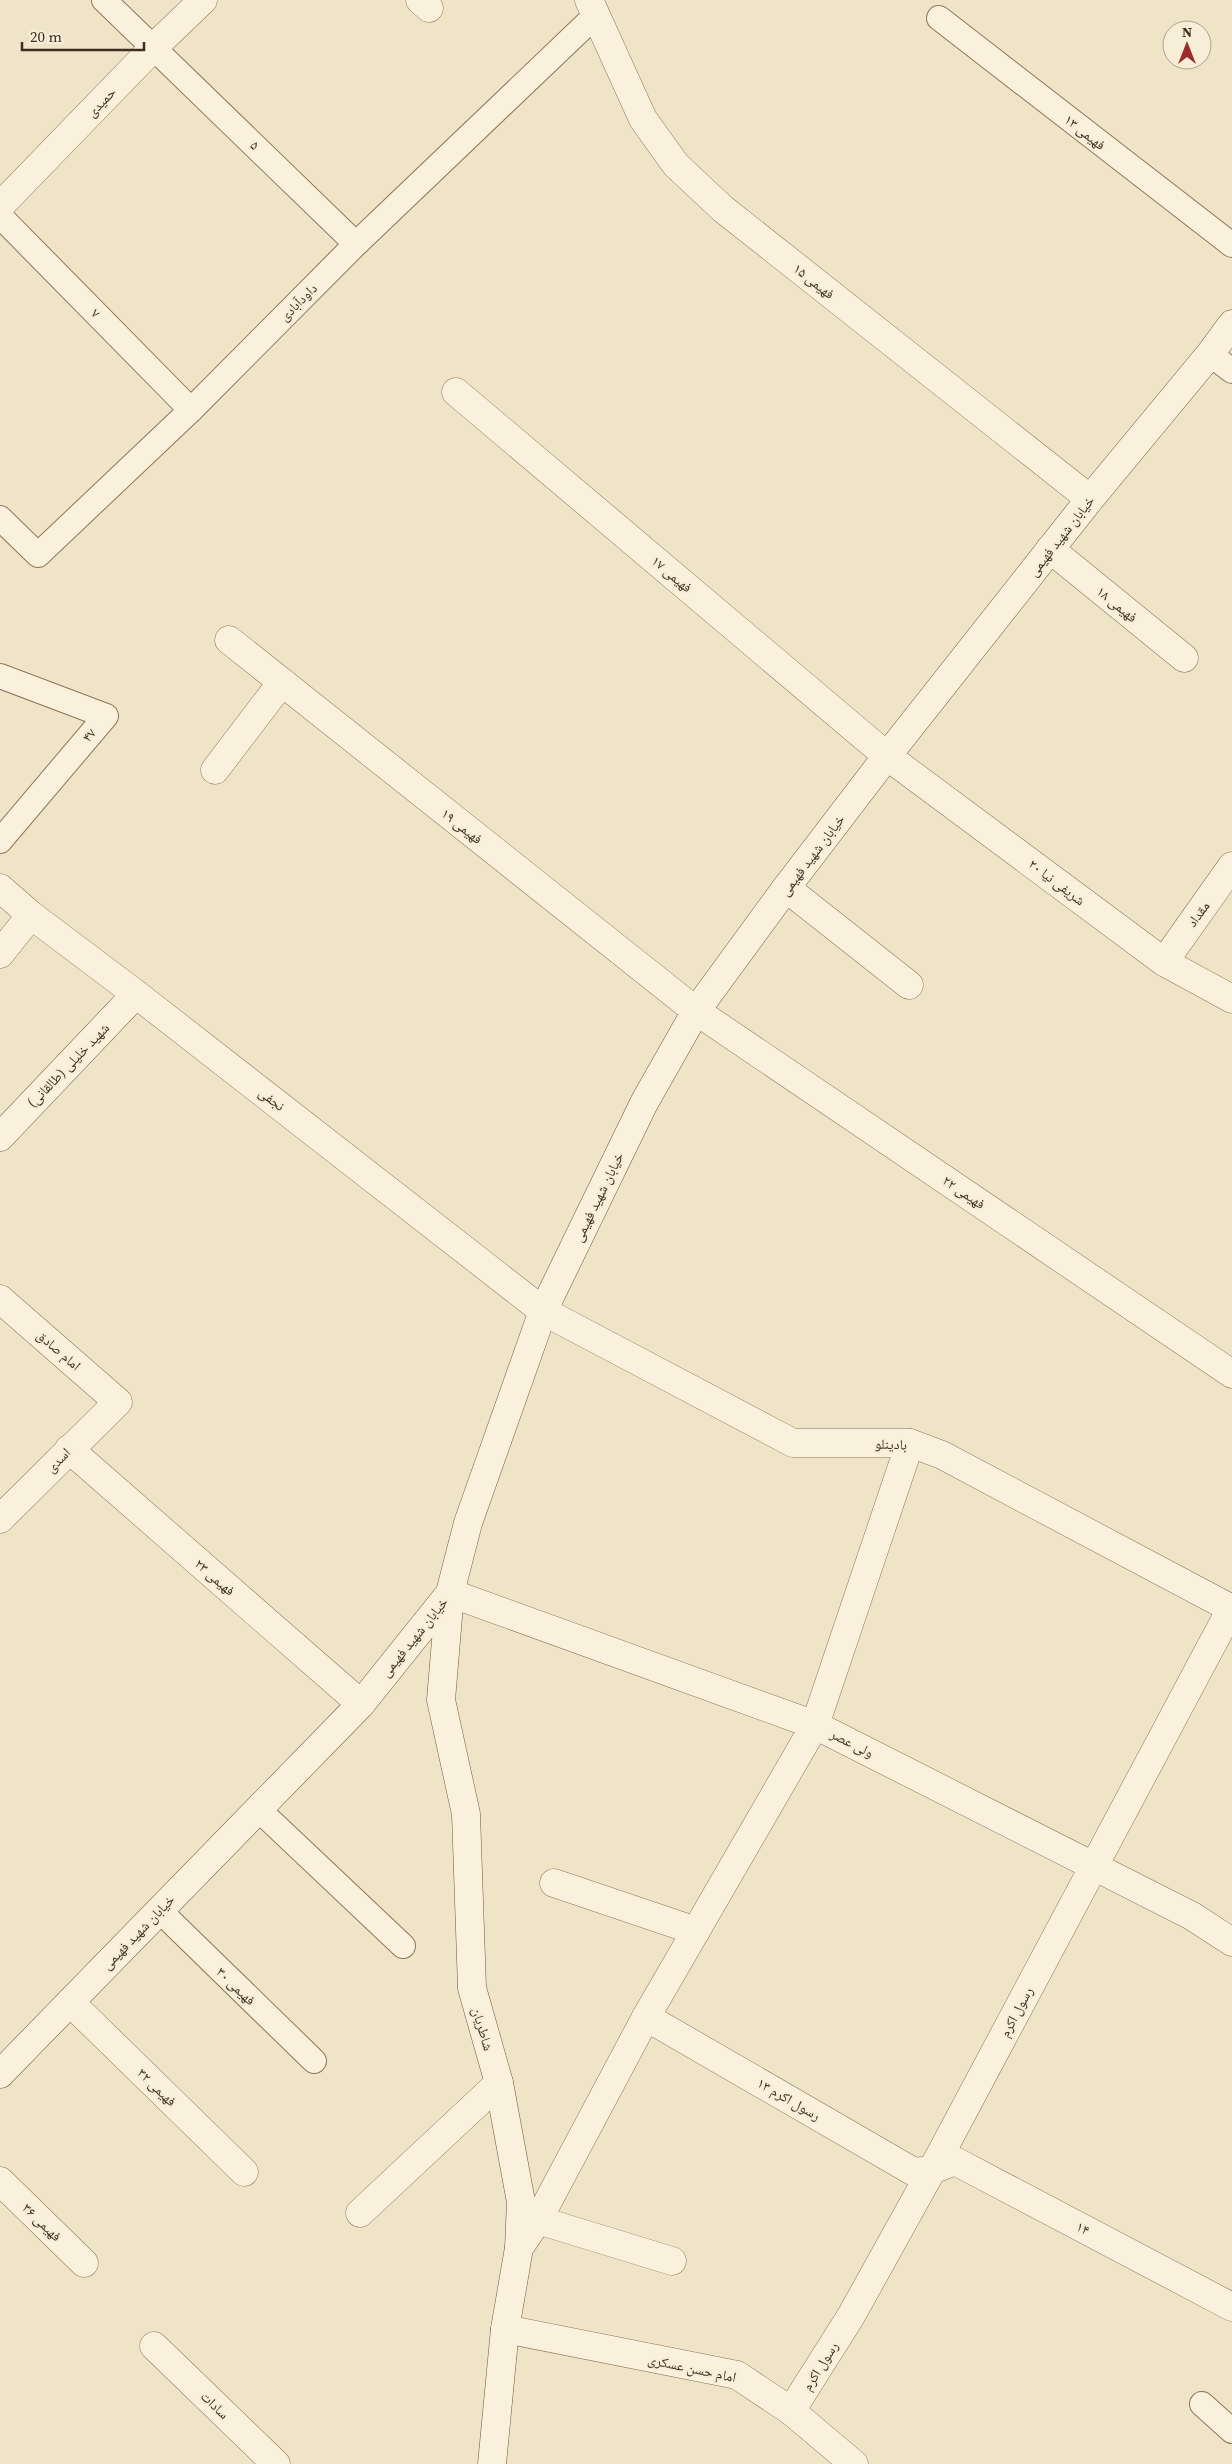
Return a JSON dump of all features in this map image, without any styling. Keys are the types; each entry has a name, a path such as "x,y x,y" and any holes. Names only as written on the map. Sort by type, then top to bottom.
{"street":[{"name":"حمیدی","path":"0,206 154,47 204,0"},
{"name":"فهیمی ۱۵","path":"599,5 642,119 676,165 730,215 1090,499"},
{"name":"خیابان شهید فهیمی","path":"0,2074 361,1704 450,1592 468,1523 543,1312 644,1103 696,1011 786,888 887,756 1050,549 1210,354 1232,324"},
{"name":"فهیمی ۱۷","path":"456,392 887,756"},
{"name":"فهیمی ۱۸","path":"1050,549 1184,658"},
{"name":"فهیمی ۱۹","path":"229,640 696,1011"},
{"path":"215,770 282,682"},
{"name":"۲۰ شریفی نیا","path":"887,756 1164,962 1232,999"},
{"name":"مقداد","path":"1164,962 1232,866"},
{"name":"نجفی","path":"0,888 31,915 136,994 543,1312"},
{"path":"786,888 909,985"},
{"path":"0,954 31,915"},
{"name":"شهید خلیلی (طالقانی)","path":"0,1137 136,994"},
{"name":"فهیمی ۲۲","path":"696,1011 1232,1374"},
{"name":"امام صادق","path":"0,1299 118,1402"},
{"name":"بادینلو","path":"543,1312 793,1443 910,1443 942,1455 1232,1608"},
{"name":"اسدی","path":"0,1520 118,1402"},
{"path":"518,2248 538,2220 646,2017 815,1725 910,1443"},
{"name":"فهیمی ۲۳","path":"69,1449 361,1704"},
{"name":"ولی عصر","path":"450,1592 815,1725 1192,1916 1232,1942"},
{"name":"شاطریان","path":"450,1592 441,1700 466,1814 472,1988 499,2083 521,2202 518,2248 505,2329 492,2464"},
{"name":"رسول اکرم","path":"791,2411 851,2316 932,2170 1232,1608"},
{"path":"554,1882 696,1931"},
{"name":"فهیمی ۳۲","path":"70,2002 244,2172"},
{"name":"رسول اکرم ۱۳","path":"646,2017 914,2172 932,2170"},
{"path":"360,2213 499,2083"},
{"name":"۱۴","path":"932,2170 956,2161 1232,2307"},
{"name":"فهیمی ۳۶","path":"0,2181 84,2262"},
{"path":"538,2220 672,2261"},
{"name":"امام حسن عسکری","path":"505,2329 737,2375 791,2411 854,2464"},
{"name":"سادات","path":"154,2346 276,2464"}],"lane":[{"name":"۵","path":"104,0 356,244"},
{"name":"داودآبادی","path":"0,518 38,555 192,410 356,244 599,5"},
{"name":"فهیمی ۱۳","path":"938,18 1232,245"},
{"name":"۷","path":"0,216 192,410"},
{"path":"1210,354 1232,371"},
{"name":"۴۷","path":"0,676 106,716 0,841"},
{"path":"258,1809 404,1946"},
{"name":"فهیمی ۳۰","path":"159,1910 314,2061"},
{"path":"1202,2404 1232,2431"}]}
